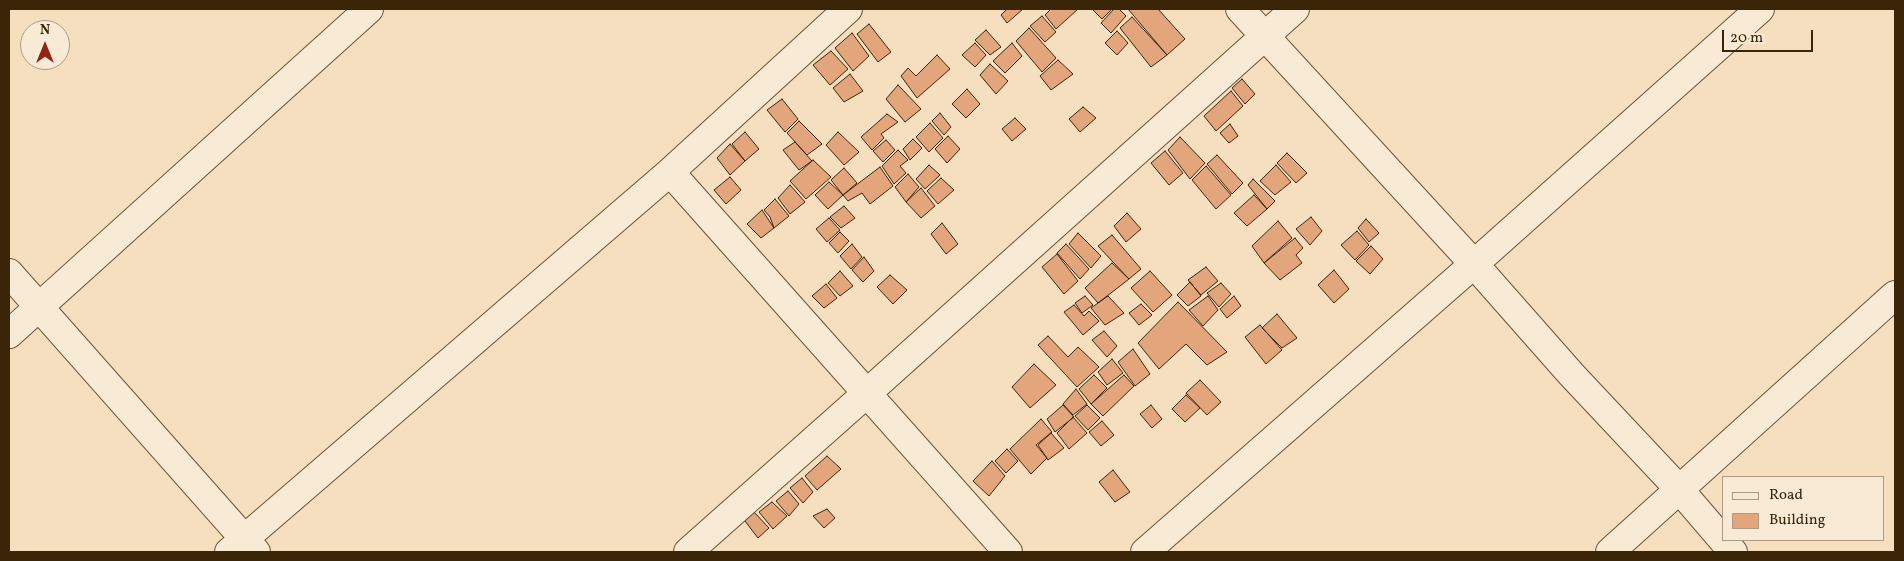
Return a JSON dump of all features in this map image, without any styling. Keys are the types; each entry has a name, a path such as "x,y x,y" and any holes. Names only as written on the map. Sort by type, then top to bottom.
{"street":[{"path":"9,334 369,9"},
{"path":"9,273 40,307 243,548 670,172 848,9"},
{"path":"1240,9 1474,264 1571,374 1679,488 1722,539"},
{"path":"688,552 1295,9"},
{"path":"1144,552 1474,264 1760,9"},
{"path":"670,172 1008,552"},
{"path":"1610,552 1895,295"},
{"path":"1724,541 1733,552"}],"building":[{"path":"1007,9 1023,9 1007,23 1001,15"},
{"path":"1051,9 1078,9 1056,29 1045,15"},
{"path":"1092,9 1112,9 1102,19"},
{"path":"1114,9 1119,9 1126,16 1111,33 1101,23"},
{"path":"1128,9 1158,9 1185,39 1167,55"},
{"path":"1042,16 1056,32 1045,42 1030,26"},
{"path":"1132,17 1167,55 1151,67 1120,28"},
{"path":"869,24 891,52 878,62 857,34"},
{"path":"1029,28 1056,58 1042,72 1016,41"},
{"path":"986,30 1001,47 990,55 975,40"},
{"path":"1117,31 1128,43 1117,55 1105,43"},
{"path":"852,33 869,56 853,71 835,48"},
{"path":"975,43 986,55 975,67 962,55"},
{"path":"1012,43 1022,56 1005,73 993,61"},
{"path":"831,51 848,69 830,85 813,65"},
{"path":"937,55 950,69 917,98 901,76 908,68 916,76"},
{"path":"1058,60 1073,74 1051,90 1040,76"},
{"path":"990,64 1008,81 996,94 980,75"},
{"path":"850,74 863,91 844,102 833,88"},
{"path":"1242,79 1255,94 1245,104 1232,88"},
{"path":"898,85 921,109 905,122 886,99"},
{"path":"967,89 980,104 966,118 952,104"},
{"path":"1231,91 1243,106 1216,131 1204,116"},
{"path":"782,99 798,119 785,132 767,110"},
{"path":"1083,107 1096,118 1080,132 1069,119"},
{"path":"940,113 951,127 944,135 932,121"},
{"path":"887,114 898,122 881,134 884,138 872,150 861,137"},
{"path":"1015,118 1026,129 1012,141 1002,129"},
{"path":"799,121 822,144 807,155 787,133"},
{"path":"930,123 943,138 929,152 916,137"},
{"path":"1230,124 1238,136 1229,143 1220,133"},
{"path":"745,132 759,149 745,161 732,144"},
{"path":"838,132 859,152 844,165 826,145"},
{"path":"948,136 960,149 947,163 935,149"},
{"path":"1180,137 1205,163 1190,179 1168,150"},
{"path":"913,139 922,148 910,160 903,149"},
{"path":"886,140 895,150 883,162 873,151"},
{"path":"795,142 812,161 799,170 783,150"},
{"path":"730,144 745,161 730,175 717,158"},
{"path":"898,150 908,160 900,166 906,173 894,184 882,166"},
{"path":"1165,151 1183,173 1169,185 1151,163"},
{"path":"1287,153 1307,173 1296,183 1277,163"},
{"path":"1217,155 1243,183 1232,194 1207,164"},
{"path":"813,160 831,177 806,199 790,181"},
{"path":"929,165 940,175 925,189 916,179"},
{"path":"1276,165 1291,182 1275,195 1260,181"},
{"path":"1206,166 1231,195 1216,209 1192,180"},
{"path":"880,167 893,186 870,204 862,193 848,201 843,195"},
{"path":"844,168 857,183 843,195 831,180"},
{"path":"908,174 919,187 906,202 895,187"},
{"path":"730,177 741,190 726,204 714,190"},
{"path":"941,178 954,190 938,204 927,191"},
{"path":"1253,179 1275,201 1267,209 1248,185"},
{"path":"829,182 843,195 828,209 815,195"},
{"path":"790,185 805,202 790,214 778,198"},
{"path":"921,188 935,206 921,218 906,202"},
{"path":"1254,195 1267,209 1247,226 1234,213"},
{"path":"775,199 789,216 774,228 770,217 764,210"},
{"path":"844,206 855,218 841,228 830,217"},
{"path":"762,210 774,228 761,238 747,224"},
{"path":"1127,213 1141,229 1126,242 1114,226"},
{"path":"1311,217 1322,231 1310,245 1296,229"},
{"path":"829,218 840,230 827,242 816,229"},
{"path":"1366,219 1379,233 1369,242 1358,228"},
{"path":"1278,221 1292,238 1264,263 1252,246"},
{"path":"942,223 958,244 946,254 931,234"},
{"path":"1357,231 1369,245 1355,260 1341,245"},
{"path":"840,232 849,241 838,253 829,243"},
{"path":"1078,233 1101,256 1091,268 1069,244"},
{"path":"1112,235 1141,269 1129,279 1098,246"},
{"path":"1295,238 1303,248 1296,255 1302,263 1280,280 1264,263"},
{"path":"852,244 862,257 851,269 840,256"},
{"path":"1066,244 1089,269 1080,279 1057,253"},
{"path":"1371,246 1383,259 1370,274 1356,261"},
{"path":"1057,254 1078,281 1064,294 1042,267"},
{"path":"864,257 874,271 863,282 852,270"},
{"path":"1112,263 1129,279 1098,303 1085,288"},
{"path":"1206,267 1218,281 1201,295 1188,280"},
{"path":"1334,270 1349,289 1334,303 1318,285"},
{"path":"840,271 853,286 840,296 828,283"},
{"path":"1150,271 1172,295 1153,312 1131,288"},
{"path":"890,275 907,290 893,304 877,287"},
{"path":"1190,282 1201,296 1188,306 1177,295"},
{"path":"1221,283 1231,294 1219,307 1207,293"},
{"path":"826,284 837,298 824,308 812,296"},
{"path":"1085,296 1093,305 1082,313 1075,303"},
{"path":"1108,296 1124,313 1105,325 1091,308"},
{"path":"1208,296 1218,310 1203,326 1189,310"},
{"path":"1234,296 1241,306 1227,318 1220,309"},
{"path":"1178,302 1227,352 1207,365 1186,344 1159,369 1138,343"},
{"path":"1141,304 1152,315 1139,325 1129,313"},
{"path":"1074,305 1084,316 1089,311 1099,321 1083,335 1064,312"},
{"path":"1277,314 1297,338 1282,348 1262,328"},
{"path":"1260,325 1282,350 1266,364 1245,337"},
{"path":"1104,331 1117,346 1107,357 1092,340"},
{"path":"1048,336 1068,357 1078,347 1099,367 1077,387 1038,345"},
{"path":"1133,349 1150,374 1135,386 1118,362"},
{"path":"1112,359 1123,373 1107,385 1098,372"},
{"path":"1034,364 1056,385 1030,408 1012,387"},
{"path":"1094,375 1107,388 1091,404 1079,389"},
{"path":"1124,375 1134,386 1103,416 1091,404"},
{"path":"1200,380 1221,402 1207,415 1186,393"},
{"path":"1076,389 1087,404 1073,415 1063,404"},
{"path":"1186,395 1200,408 1185,422 1172,409"},
{"path":"1063,405 1074,417 1055,432 1047,419"},
{"path":"1087,405 1100,418 1088,430 1075,416"},
{"path":"1151,405 1162,419 1152,428 1140,414"},
{"path":"1073,417 1087,433 1069,449 1057,433"},
{"path":"1041,419 1052,432 1036,445 1047,458 1031,474 1010,449"},
{"path":"1102,421 1114,435 1101,446 1089,432"},
{"path":"1051,433 1064,448 1048,460 1038,445"},
{"path":"1007,449 1018,461 1006,473 995,461"},
{"path":"827,456 841,469 817,490 805,476"},
{"path":"992,461 1005,476 989,496 973,481"},
{"path":"1113,470 1130,492 1115,502 1099,482"},
{"path":"802,478 813,492 803,503 790,488"},
{"path":"788,491 799,504 789,516 776,501"},
{"path":"772,502 787,516 773,529 759,512"},
{"path":"827,509 835,518 824,528 813,516"},
{"path":"754,512 769,528 758,538 745,521"}]}
